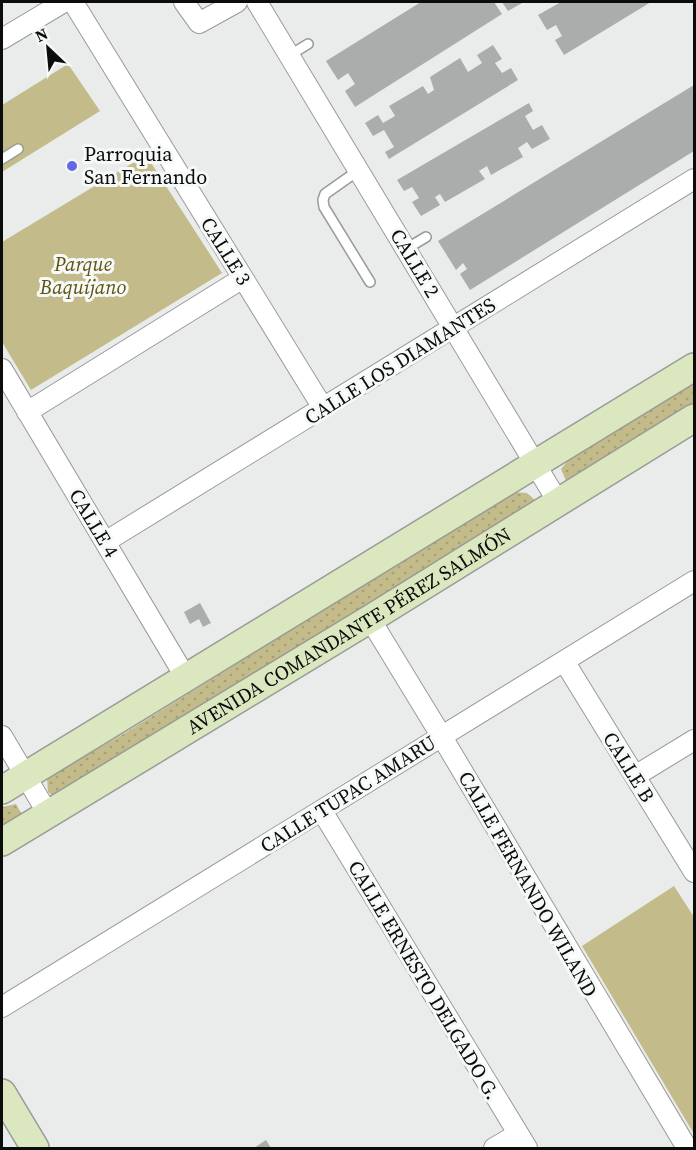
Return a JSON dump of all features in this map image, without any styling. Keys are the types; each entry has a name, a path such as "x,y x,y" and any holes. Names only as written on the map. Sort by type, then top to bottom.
{"main road":[{"path":"2,790 694,367"},
{"name":"AVENIDA COMANDANTE PÉREZ SALMÓN","path":"2,842 370,619 694,418"},
{"path":"2,1093 35,1149"}],"street":[{"path":"2,39 64,2"},
{"name":"CALLE 3","path":"73,2 323,408"},
{"path":"184,2 199,23 237,2"},
{"name":"CALLE 2","path":"257,2 558,502"},
{"name":"CALLE LOS DIAMANTES","path":"105,542 694,179"},
{"path":"27,412 243,278"},
{"name":"CALLE 4","path":"2,369 186,678"},
{"name":"CALLE TUPAC AMARU","path":"2,1007 694,581"},
{"name":"CALLE FERNANDO WILAND","path":"370,619 687,1149"},
{"name":"CALLE B","path":"564,661 694,872"},
{"path":"2,736 48,813"},
{"path":"634,776 694,740"},
{"name":"CALLE ERNESTO DELGADO G.","path":"322,811 522,1141"},
{"path":"494,1149 522,1141"}],"lane":[{"path":"290,55 308,44"},
{"path":"2,159 18,149"},
{"path":"359,170 325,194 323,200 324,207 370,282"},
{"path":"406,249 426,237"}],"green space":[{"path":"68,64 100,111 2,172 2,105"},
{"name":"Parque Baquíjano","path":"146,155 222,273 31,390 2,342 2,242"},
{"path":"694,381 694,414 578,484 566,481 561,469 570,458"},
{"path":"513,492 527,493 535,500 531,514 61,802 48,792 47,778 125,733"},
{"path":"16,804 24,818 2,837 2,807"},
{"path":"674,886 694,917 694,1134 582,946"}],"building":[{"path":"421,2 494,2 502,14 355,107 345,91 355,84 348,73 338,80 326,61"},
{"path":"502,2 524,2 508,11"},
{"path":"561,2 651,2 564,55 555,40 562,36 556,25 547,30 538,15"},
{"path":"493,45 502,59 495,63 502,73 511,68 518,80 389,159 385,152 394,147 384,130 373,136 365,123 378,115 383,123 395,116 389,106 423,86 428,94 434,90 430,77 460,58 468,72 482,63 477,55"},
{"path":"694,85 694,151 470,290 460,274 467,269 463,263 456,270 438,241"},
{"path":"529,103 533,111 525,116 533,130 542,125 550,139 532,149 527,142 518,148 523,157 491,175 487,166 479,171 485,179 445,202 440,194 435,197 440,205 421,216 412,202 419,198 412,187 404,191 397,180"},
{"path":"200,603 211,623 203,627 199,619 190,624 184,612"},
{"path":"266,1140 271,1148 254,1148"}],"place":[{"name":"Parroquia San Fernando","path":"72,166"}]}
